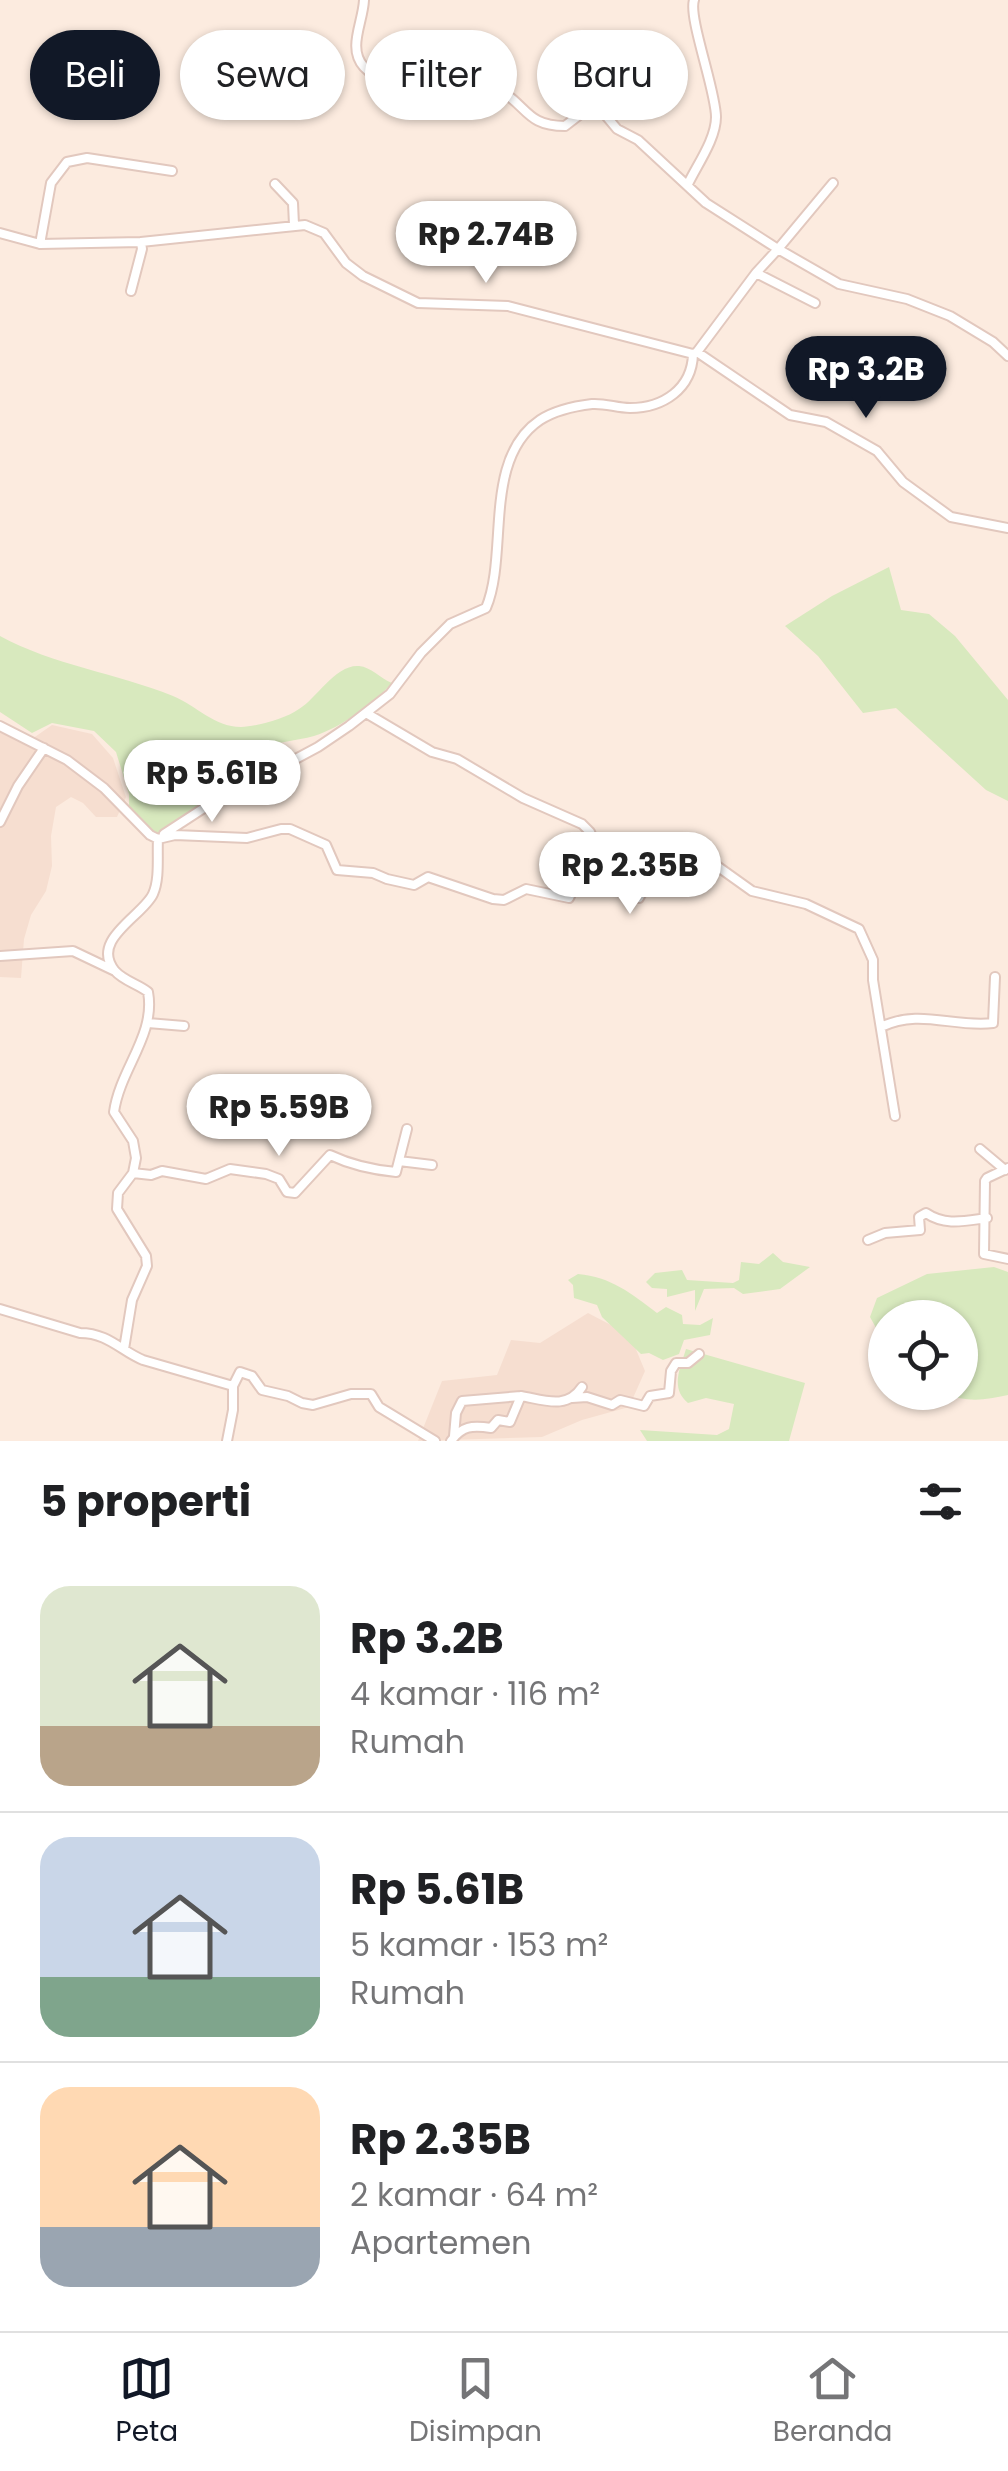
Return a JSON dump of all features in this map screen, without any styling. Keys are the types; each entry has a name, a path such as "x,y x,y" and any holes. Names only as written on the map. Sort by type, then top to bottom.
{"street":[{"path":"364,0 355,47 369,72 380,77 442,77 492,87 544,125 565,126 586,109 602,111 617,129 638,140 706,203 778,249 839,284 907,299 950,316 993,342 1008,356"},
{"path":"688,184 716,118 692,14 693,1"},
{"path":"40,244 51,183 66,162 87,158 172,171"},
{"path":"160,837 204,808 318,747 390,694 420,653 450,624 486,608 506,477 526,434 539,420 581,406 630,408 667,401 682,386 695,353 832,183"},
{"path":"275,184 293,202 294,225"},
{"path":"0,233 40,244 141,242 294,225 319,230 346,263 363,276 418,303 508,306 695,353 780,410 826,422 877,450 903,482 951,518 1008,528"},
{"path":"130,291 141,242"},
{"path":"756,273 815,303"},
{"path":"366,713 432,752 454,758 522,798 582,824 603,860 641,886 646,887 650,876"},
{"path":"0,726 67,760 104,788 150,835 247,838 290,830 326,845 337,870 373,872 414,885 428,877 493,899 507,899 526,889 569,898 598,852"},
{"path":"0,822 44,748"},
{"path":"115,971 110,949 115,935 146,906 156,887 160,837"},
{"path":"579,878 636,899 642,896 650,876 662,867 680,866 695,856 703,856 752,891 812,906 860,929 874,960 872,974 895,1116"},
{"path":"0,956 73,951 148,992 148,1022 126,1070 114,1112 133,1140 134,1173 122,1185 117,1209 146,1256 147,1266 132,1300 124,1349"},
{"path":"881,1027 912,1017 963,1024 993,1023 995,976"},
{"path":"148,1022 184,1026"},
{"path":"134,1173 163,1171 202,1179 228,1170 246,1170 280,1179 289,1193 297,1192 329,1155 348,1164 366,1164 394,1172 407,1128"},
{"path":"980,1149 1007,1169"},
{"path":"400,1161 432,1164"},
{"path":"1007,1169 986,1178 984,1254 1008,1259"},
{"path":"868,1240 920,1230 919,1216 926,1213 941,1222 987,1218"},
{"path":"0,1309 91,1333 119,1343 144,1360 233,1386"},
{"path":"453,1439 454,1420 462,1402 521,1396 562,1403 583,1397 612,1405 620,1400 644,1406 650,1396 668,1393 676,1363 688,1363 699,1354"},
{"path":"227,1441 233,1386 240,1372 252,1376 262,1390 302,1403 371,1394 379,1407 436,1441"},
{"path":"572,1398 582,1386"},
{"path":"453,1439 466,1428 491,1428 498,1420 510,1422 521,1396"}],"shaded area":[{"path":"0,721 32,739 52,725 92,734 113,758 126,797 117,817 96,817 71,797 56,807 51,836 52,866 46,891 31,915 24,939 21,978 0,977"},
{"path":"588,1313 630,1335 645,1371 629,1407 582,1420 542,1437 418,1441 442,1381 497,1375 511,1340 540,1343"}],"green space":[{"path":"889,567 901,610 929,614 955,636 1008,700 1008,801 986,790 896,708 863,713 818,656 785,626"},
{"path":"0,636 41,654 173,696 231,726 263,724 293,713 342,670 351,667 368,668 392,683 366,707 335,727 261,749 277,758 246,782 157,835 129,807 116,752 94,731 52,723 32,733 0,712"},
{"path":"773,1253 783,1262 810,1267 780,1289 743,1294 734,1288 704,1289 695,1311 695,1290 667,1297 667,1289 652,1288 646,1282 655,1273 682,1270 687,1280 733,1283 739,1280 741,1262 759,1264"},
{"path":"994,1267 1008,1272 1008,1395 978,1400 978,1300 876,1300 927,1274"},
{"path":"578,1274 611,1282 657,1313 666,1307 682,1315 683,1324 700,1325 713,1318 710,1335 684,1340 679,1354 663,1360 649,1353 641,1354 602,1317 597,1305 574,1298 573,1285 568,1280"},
{"path":"686,1349 805,1383 789,1441 647,1441 640,1430 717,1435 729,1429 734,1404 706,1398 688,1403 682,1397 678,1378"}]}
